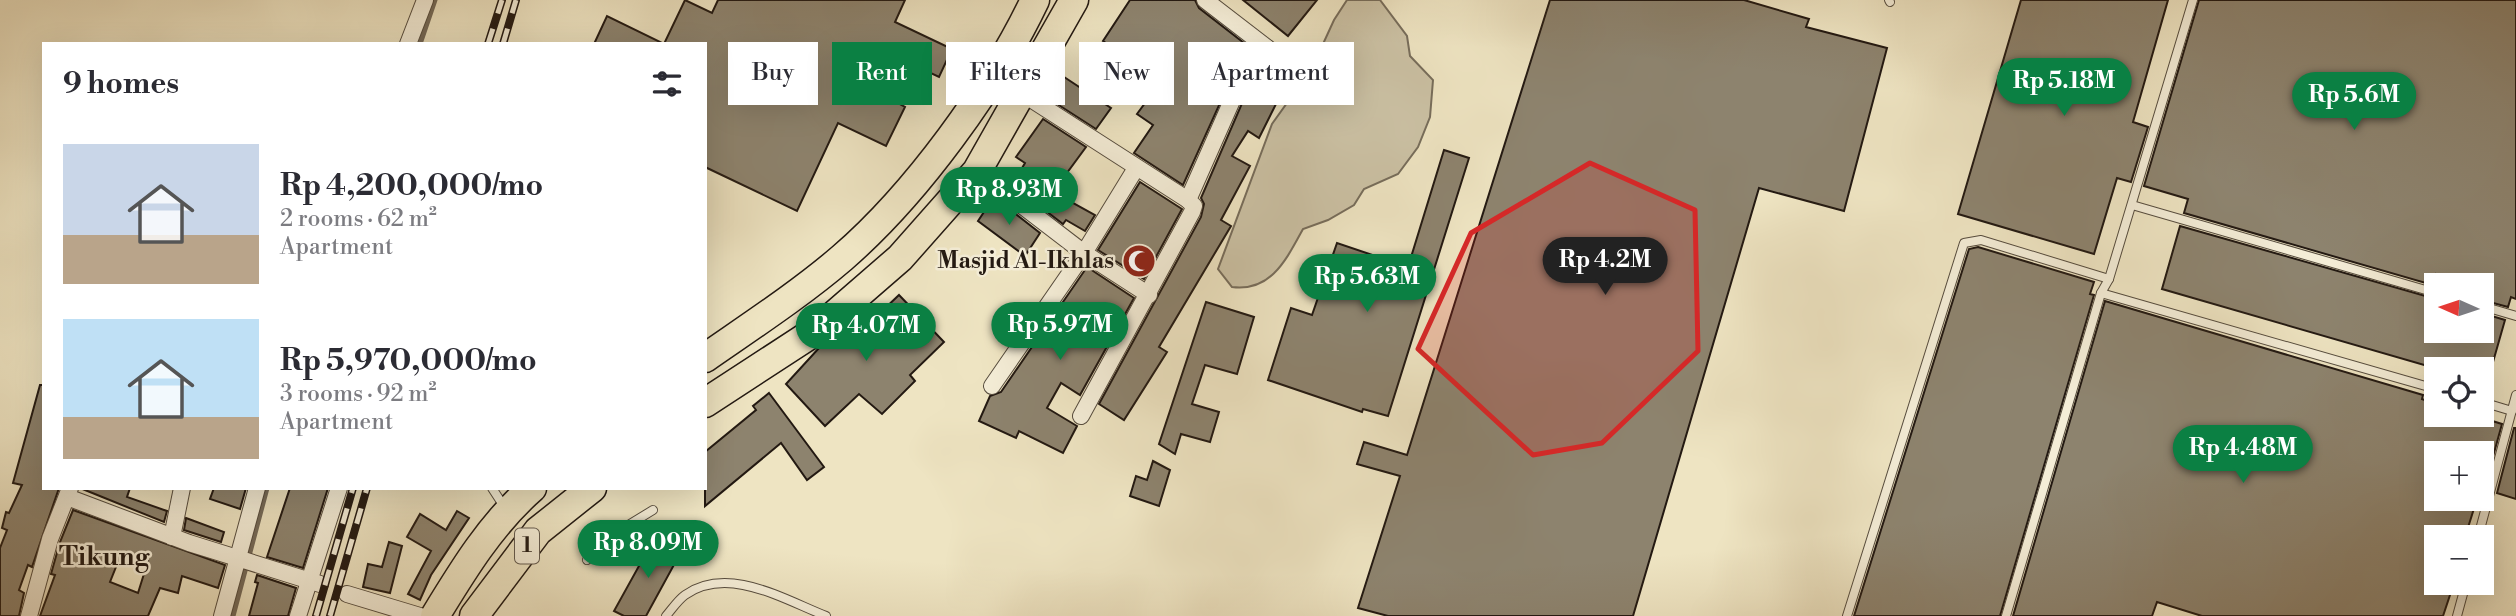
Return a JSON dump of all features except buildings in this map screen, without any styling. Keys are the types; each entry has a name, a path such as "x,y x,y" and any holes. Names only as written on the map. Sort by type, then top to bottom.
{"highway":[{"path":"707,357 843,257 911,189 1012,49 1035,0"},
{"path":"1051,42 1074,0"},
{"path":"707,402 817,330 900,258 977,171 1016,105"},
{"name":"1","path":"435,616 465,567 499,499 526,490"},
{"name":"1","path":"474,616 538,531 589,490"}],"street":[{"path":"409,42 425,0"},
{"path":"1205,0 1259,42"},
{"path":"1040,105 1194,205 1149,295 1081,416"},
{"path":"1188,200 1230,105"},
{"path":"977,171 1084,253 1149,295"},
{"path":"992,386 1084,253 1133,173"},
{"path":"172,537 182,490"},
{"path":"222,616 246,562 257,490"},
{"path":"298,616 315,582 338,490"},
{"path":"29,616 50,539 69,493 172,537 315,582"},
{"path":"347,594 420,616"}],"lane":[{"path":"2006,616 2101,293 2109,279 2193,0"},
{"path":"2132,205 2424,290"},
{"path":"1847,616 1964,243 1981,240 2109,279"},
{"path":"2101,293 2424,386"},
{"path":"2494,310 2516,316"},
{"path":"2481,525 2516,395"},
{"path":"2494,406 2512,411"},
{"path":"587,560 617,532 653,510"},
{"path":"666,616 684,596 709,584 735,582 826,616"},
{"path":"2457,616 2463,595"}],"highlighted area":[{"path":"1590,163 1695,210 1698,351 1602,443 1533,455 1418,349 1471,233"}],"shaded area":[{"path":"1347,0 1380,0 1407,36 1410,56 1433,80 1430,117 1418,147 1398,174 1364,189 1354,205 1328,220 1303,229 1276,272 1267,279 1246,287 1232,287 1218,269 1272,124 1286,105 1354,105 1354,42 1324,42"}],"waterway":[{"path":"421,42 435,0"},
{"path":"233,616 266,490"}],"railway":[{"path":"489,42 502,0"},
{"path":"504,42 516,0"},
{"path":"316,616 352,490"},
{"path":"330,616 366,490"}],"place":[{"name":"Masjid Al-Ikhlas","path":"1139,261"}],"district":[{"name":"Tikung","path":"104,557"}]}
